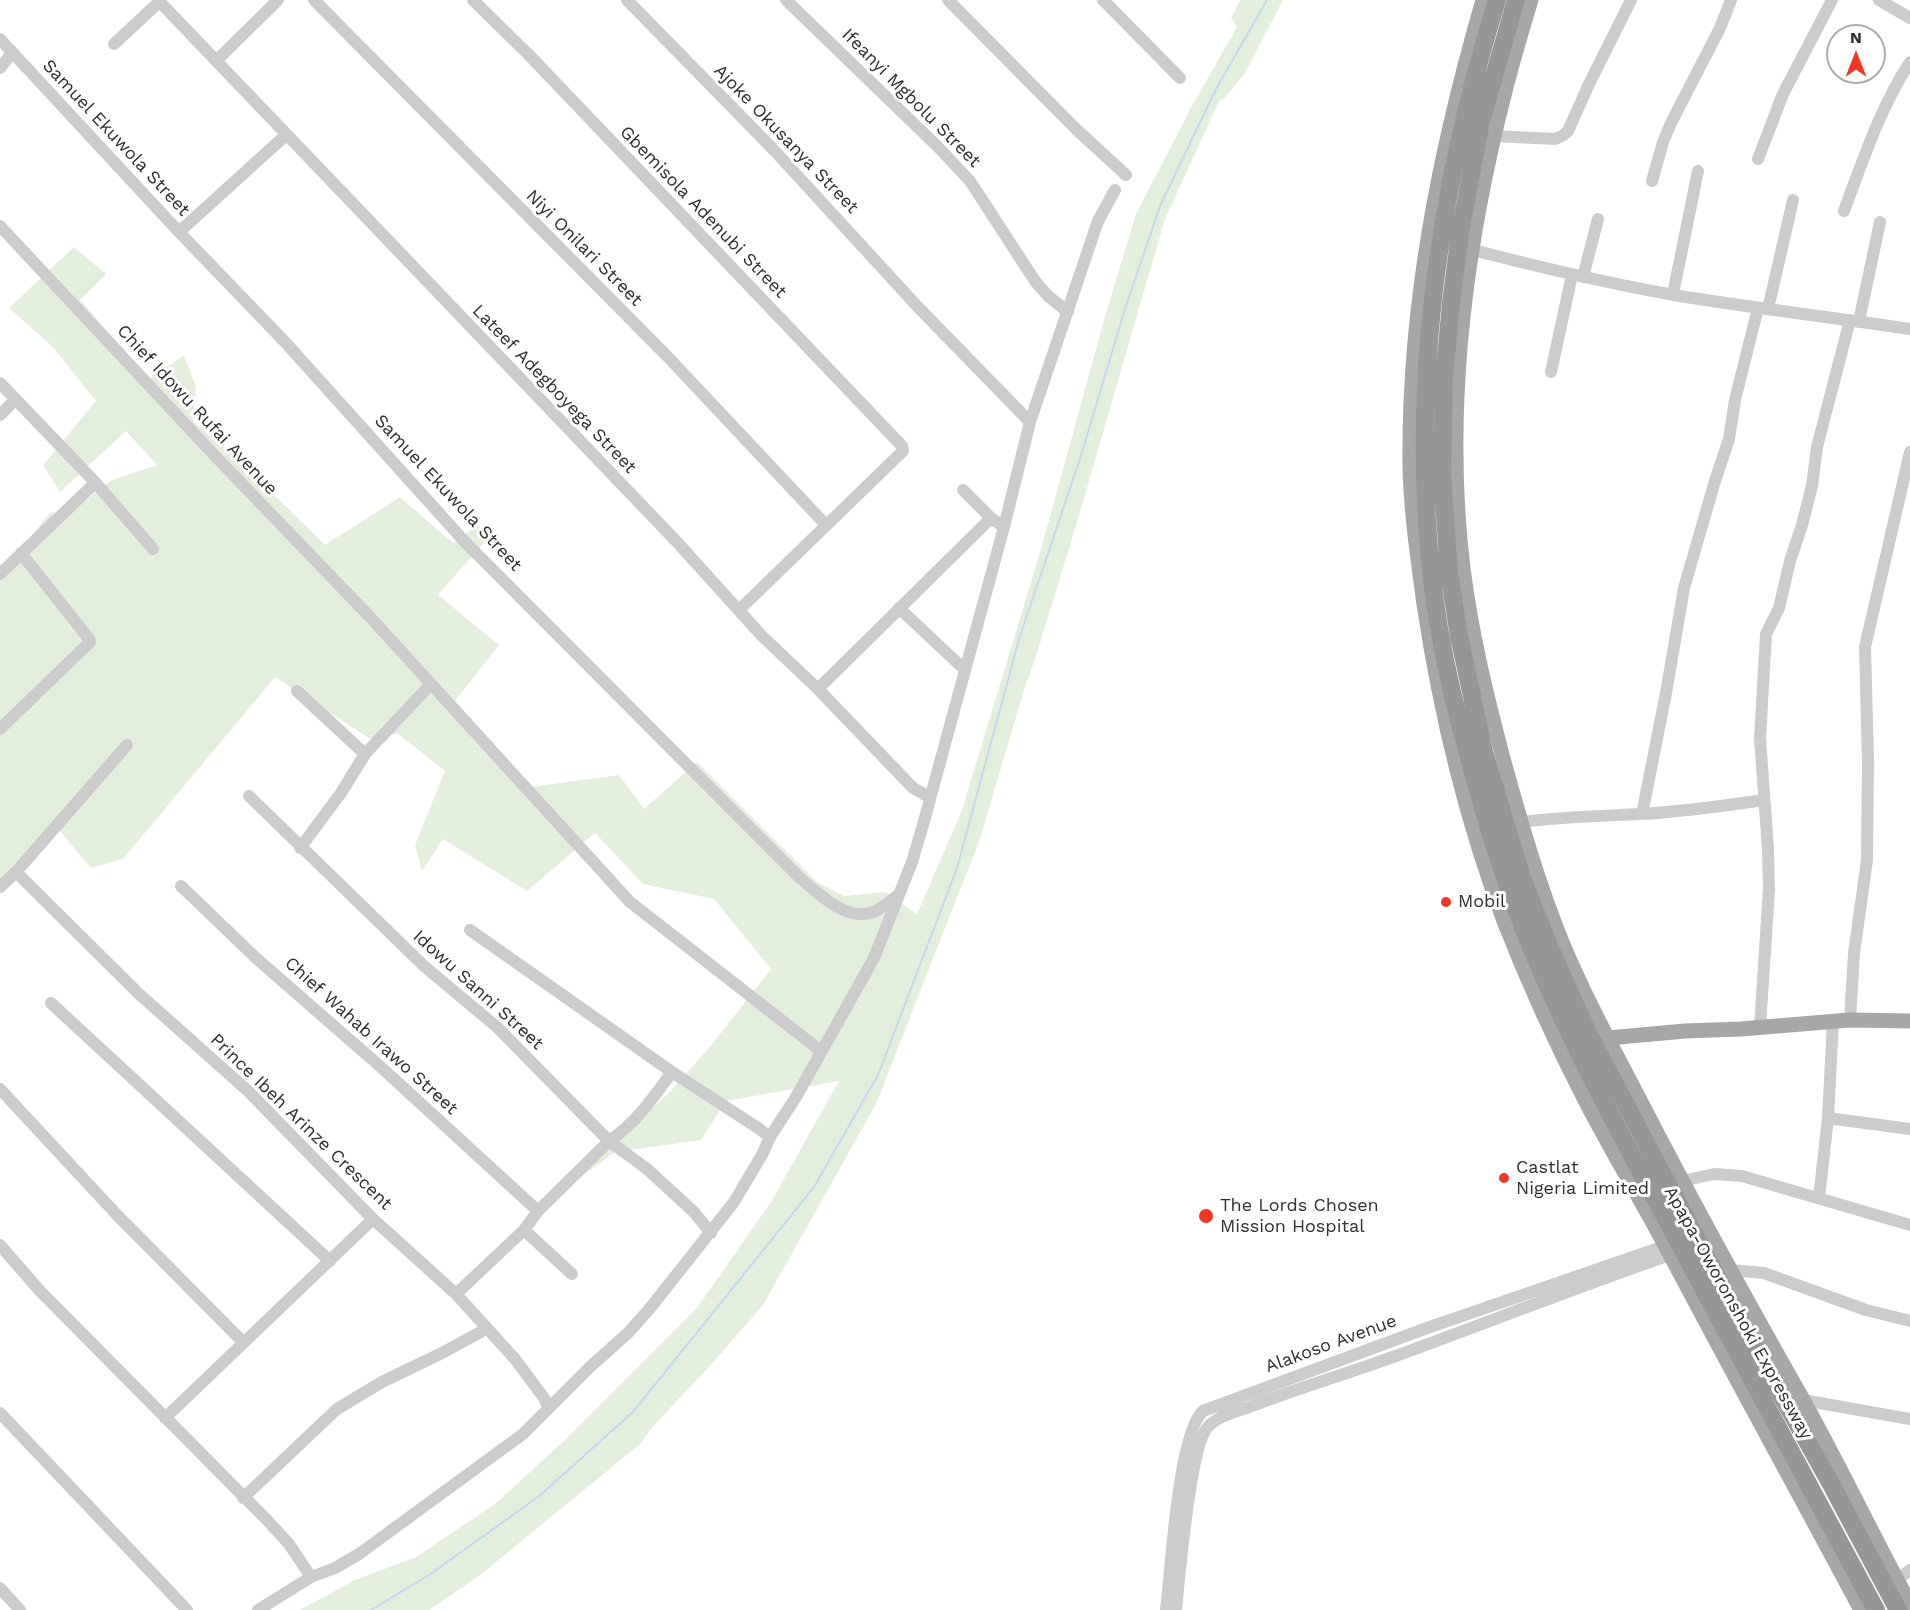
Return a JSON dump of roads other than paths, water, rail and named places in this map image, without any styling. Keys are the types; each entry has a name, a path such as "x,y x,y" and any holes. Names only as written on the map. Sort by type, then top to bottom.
{"highway":[{"name":"Apapa-Oworonshoki Expressway","path":"1497,0 1452,172 1440,243 1429,337 1424,450 1436,643 1496,853 1533,952 1594,1100 1876,1610"},
{"name":"Apapa-Oworonshoki Expressway","path":"1516,0 1481,121 1460,233 1444,378 1443,474 1448,561 1459,636 1484,752 1518,842 1550,948 1587,1031 1741,1323 1898,1610"}],"main road":[{"name":"Apapa-Oworonshoki Expressway","path":"1436,643 1416,546 1410,467 1415,343 1436,184 1467,55 1483,0"},
{"name":"Apapa-Oworonshoki Expressway","path":"1531,0 1516,46 1494,136 1473,250 1459,369 1455,440 1462,557 1491,716 1520,822 1518,842 1608,1038 1682,1181 1803,1400 1910,1604"},
{"path":"1608,1038 1850,1020 1910,1021"},
{"name":"Apapa-Oworonshoki Expressway","path":"1594,1100 1668,1250 1861,1610"}],"street":[{"path":"217,60 278,0"},
{"name":"Niyi Onilari Street","path":"314,0 666,355 825,524"},
{"name":"Gbemisola Adenubi Street","path":"473,0 531,57 902,446 903,451 825,524"},
{"name":"Ajoke Okusanya Street","path":"627,0 772,148 917,306 1030,422"},
{"name":"Ifeanyi Mgbolu Street","path":"786,0 970,181 1035,281 1048,296 1068,312"},
{"path":"948,0 1077,130 1126,175"},
{"path":"1103,0 1180,78"},
{"path":"1494,136 1555,139 1568,131 1631,0"},
{"path":"1652,181 1671,123 1720,27 1731,0"},
{"path":"1758,159 1783,94 1832,0"},
{"path":"1879,0 1910,18"},
{"path":"114,44 158,1"},
{"name":"Lateef Adegboyega Street","path":"158,1 676,541 738,610 913,788 929,797"},
{"name":"Samuel Ekuwola Street","path":"0,39 178,232 285,342 465,542 800,878 827,900 850,912 861,914 872,913 899,894"},
{"path":"0,69 12,53"},
{"path":"1844,211 1872,135 1910,62"},
{"path":"178,232 286,135"},
{"path":"1674,294 1698,171"},
{"path":"258,1610 311,1577 335,1568 360,1554 524,1434 628,1333 711,1233 754,1170 770,1137 796,1097 874,958 899,894 923,825 1005,527 1030,422 1098,221 1115,190"},
{"path":"1642,814 1684,588 1729,439 1735,400 1793,200"},
{"path":"1551,372 1578,276 1598,219"},
{"path":"1760,1027 1769,889 1760,738 1766,634 1779,608 1790,561 1802,525 1812,486 1817,447 1855,320 1880,222"},
{"name":"Chief Idowu Rufai Avenue","path":"0,226 207,448 370,617 630,903 821,1051"},
{"path":"1473,250 1578,276 1674,294 1910,329"},
{"path":"0,383 93,480 153,549"},
{"path":"0,415 16,399"},
{"path":"1850,1020 1854,953 1867,860 1868,761 1865,647 1910,452"},
{"path":"0,574 93,485 93,480"},
{"path":"963,490 991,518 1005,527"},
{"path":"819,690 991,518"},
{"path":"738,610 825,524"},
{"path":"0,729 90,642 90,639 21,553"},
{"path":"900,608 965,670"},
{"path":"300,848 341,793 365,754 431,684"},
{"path":"297,691 365,754"},
{"path":"0,887 16,872 127,745"},
{"name":"Idowu Sanni Street","path":"249,796 423,966 498,1028 609,1141 662,1182 694,1212 711,1233"},
{"path":"1520,822 1721,807 1764,800"},
{"name":"Prince Ibeh Arinze Crescent","path":"16,872 138,993 248,1091 374,1219 456,1294 515,1359 549,1408"},
{"name":"Chief Wahab Irawo Street","path":"181,886 256,958 382,1068 538,1211"},
{"path":"470,930 672,1072 770,1137"},
{"path":"51,1003 330,1262"},
{"path":"1819,1198 1828,1118 1833,1022"},
{"path":"456,1294 524,1230 538,1211 609,1141 643,1112 672,1072"},
{"path":"0,1089 118,1216 243,1342"},
{"path":"1828,1118 1910,1129"},
{"path":"1682,1181 1703,1175 1730,1174 1910,1225"},
{"path":"165,1418 374,1219"},
{"path":"524,1230 572,1274"},
{"path":"0,1245 40,1291 289,1544 311,1577"},
{"name":"Alakoso Avenue","path":"1166,1610 1186,1449 1190,1431 1203,1411 1427,1328 1668,1250"},
{"name":"Alakoso Avenue","path":"1176,1610 1196,1462 1202,1437 1209,1425 1267,1400 1391,1358 1668,1250"},
{"path":"1730,1270 1764,1273 1866,1310 1910,1321"},
{"path":"243,1498 337,1409 382,1382 486,1329"},
{"path":"1803,1400 1910,1419"},
{"path":"0,1413 187,1610"},
{"path":"1897,1580 1910,1570"},
{"path":"0,1588 20,1610"}],"waterway":[{"path":"371,1610 429,1575 538,1497 633,1412 814,1187 878,1075 957,868 1020,636 1080,459 1125,309 1160,206 1216,89 1267,0"}],"place":[{"name":"Mobil","path":"1446,902"},
{"name":"Castlat Nigeria Limited","path":"1504,1178"},
{"name":"The Lords Chosen Mission Hospital","path":"1206,1216"}]}
